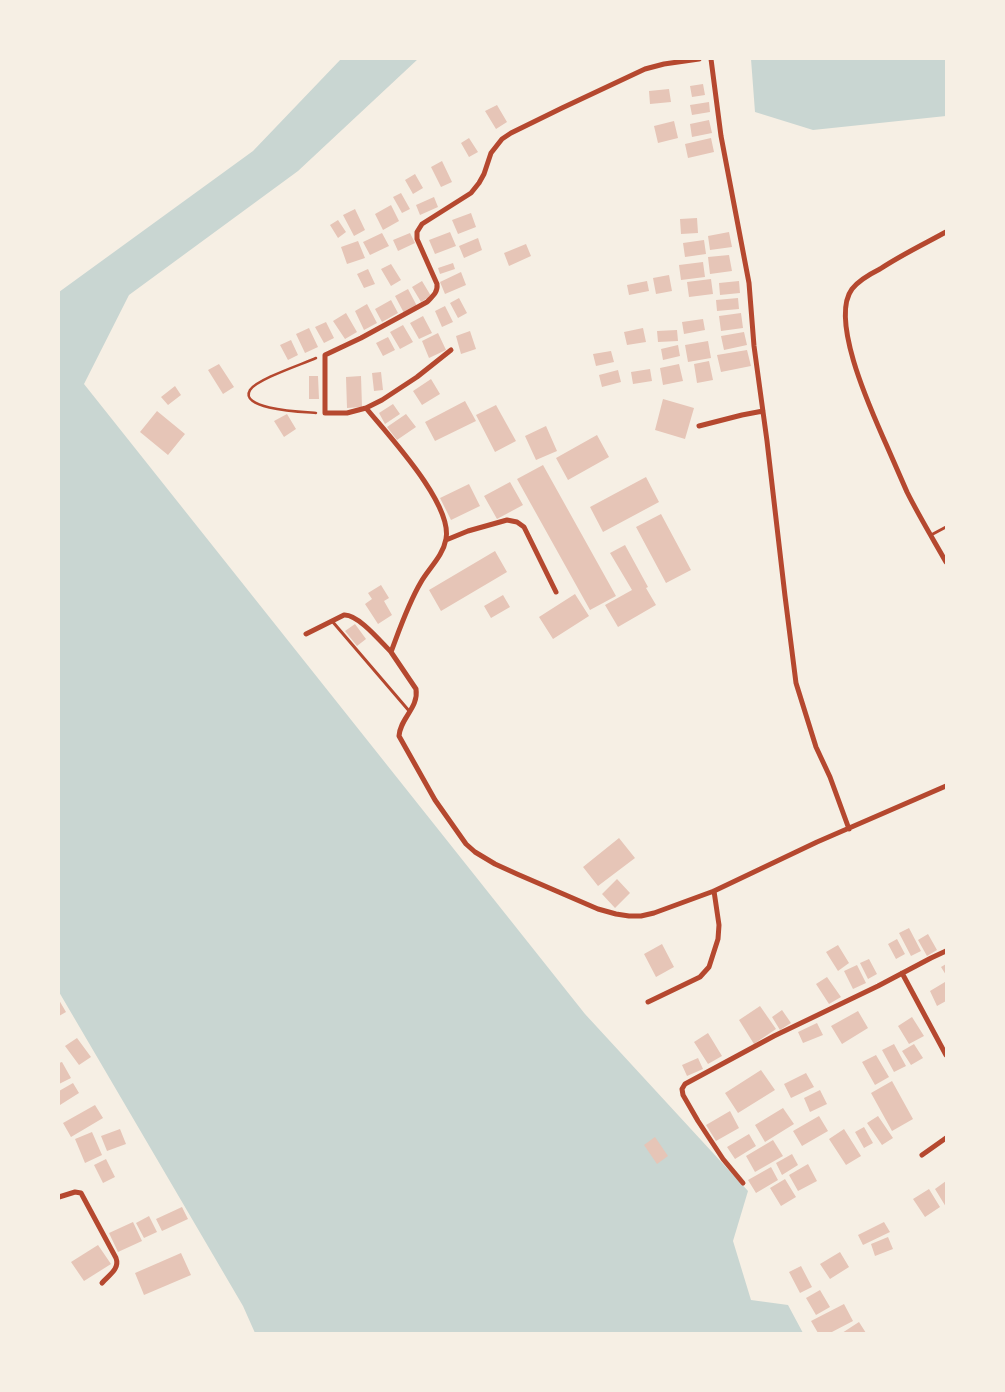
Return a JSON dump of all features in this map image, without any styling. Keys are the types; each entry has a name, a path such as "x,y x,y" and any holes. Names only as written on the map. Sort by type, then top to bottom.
{"street":[{"path":"451,350 417,377 366,408 347,413 325,413 325,355 361,338 427,302 434,296 437,284 417,240 417,232 422,224 471,193 479,183 492,153 502,139 511,132 645,70 664,64 699,59"},
{"path":"711,59 721,136 749,283 754,346 796,683 816,747 849,829"},
{"path":"946,232 861,280 849,295 845,316 849,341 864,389 908,492 946,562"},
{"path":"366,408 402,451 429,488 444,518 447,529 442,551 421,581 406,610 390,652"},
{"path":"699,426 763,411"},
{"path":"446,540 468,531 507,520 517,522 524,528 556,592"},
{"path":"306,634 344,615 349,615 374,634 390,652 416,689 416,700 400,728 400,740 435,800 466,844 484,858 517,874 598,909 616,914 641,916 672,907 714,891 946,786"},
{"path":"648,1002 700,977 709,968 718,939 714,891"},
{"path":"743,1183 723,1159 682,1095 682,1089 685,1084 774,1036 946,951"},
{"path":"902,973 946,1055"},
{"path":"922,1155 946,1138"},
{"path":"59,1197 75,1192 81,1193 116,1258 117,1268 102,1283"}],"lane":[{"path":"931,536 946,527"},
{"path":"332,621 410,713"}],"path":[{"path":"325,355 261,381 251,389 249,394 250,399 255,404 273,409 325,413"}],"shaded area":[{"path":"341,59 418,59 298,171 129,295 84,384 585,1014 748,1191 733,1241 751,1300 788,1305 803,1333 255,1333 243,1306 59,992 59,292 253,151"},
{"path":"751,59 946,59 946,116 813,130 755,112"}],"building":[{"path":"703,84 705,95 692,97 690,86"},
{"path":"669,89 671,102 650,104 649,91"},
{"path":"709,102 710,112 692,115 690,105"},
{"path":"497,105 507,122 496,129 485,111"},
{"path":"709,120 712,133 692,137 690,124"},
{"path":"674,121 678,138 658,143 654,126"},
{"path":"469,138 478,152 469,157 461,143"},
{"path":"711,138 714,152 688,158 685,144"},
{"path":"442,161 452,182 441,187 431,167"},
{"path":"415,174 423,188 413,194 405,180"},
{"path":"401,193 410,209 402,213 393,197"},
{"path":"434,197 438,207 420,215 416,205"},
{"path":"391,205 399,221 383,230 375,214"},
{"path":"355,209 365,230 354,236 343,215"},
{"path":"471,213 476,227 458,234 452,220"},
{"path":"697,218 698,233 681,234 680,219"},
{"path":"338,220 346,232 338,238 330,225"},
{"path":"450,232 456,246 435,254 429,240"},
{"path":"729,232 732,247 710,250 708,236"},
{"path":"382,233 389,246 370,255 363,242"},
{"path":"410,233 415,243 398,251 393,240"},
{"path":"478,238 482,250 464,258 459,246"},
{"path":"704,240 706,254 685,257 683,243"},
{"path":"358,241 365,258 347,264 341,247"},
{"path":"526,244 531,256 509,266 504,253"},
{"path":"729,255 732,271 710,274 708,257"},
{"path":"703,262 705,277 681,280 679,265"},
{"path":"453,263 455,269 440,274 438,268"},
{"path":"391,264 401,280 391,286 381,269"},
{"path":"368,269 375,284 364,288 357,274"},
{"path":"461,272 466,285 445,294 440,282"},
{"path":"669,275 672,291 656,294 653,278"},
{"path":"711,279 713,294 689,297 687,282"},
{"path":"422,281 431,296 421,302 412,287"},
{"path":"647,281 649,291 629,295 627,285"},
{"path":"739,281 740,293 720,295 719,283"},
{"path":"408,289 417,306 404,313 395,296"},
{"path":"459,298 467,313 458,318 450,303"},
{"path":"738,298 739,309 717,311 716,300"},
{"path":"391,300 398,313 382,322 375,309"},
{"path":"367,304 377,323 364,330 355,311"},
{"path":"445,306 453,322 442,327 435,311"},
{"path":"346,313 357,332 345,339 333,321"},
{"path":"741,313 743,328 721,331 719,316"},
{"path":"423,316 432,333 419,339 410,323"},
{"path":"703,319 705,330 684,334 682,322"},
{"path":"326,322 334,338 324,343 315,327"},
{"path":"403,325 413,342 400,349 390,332"},
{"path":"309,328 318,347 305,353 296,334"},
{"path":"643,328 646,342 627,345 624,332"},
{"path":"677,330 678,341 658,342 657,331"},
{"path":"470,331 476,349 461,354 456,336"},
{"path":"744,332 747,345 724,350 721,336"},
{"path":"438,333 446,350 429,358 422,341"},
{"path":"388,337 395,350 383,356 376,343"},
{"path":"291,340 298,355 288,360 280,345"},
{"path":"708,341 711,358 688,362 685,345"},
{"path":"678,345 680,356 663,360 661,349"},
{"path":"747,350 751,366 721,372 717,355"},
{"path":"611,351 614,362 596,366 593,354"},
{"path":"709,361 713,380 697,383 694,364"},
{"path":"219,364 234,387 223,394 208,370"},
{"path":"679,364 683,381 663,385 660,368"},
{"path":"650,369 652,381 633,384 631,372"},
{"path":"618,370 621,382 602,387 599,375"},
{"path":"381,372 383,390 374,391 372,373"},
{"path":"309,376 318,376 319,399 309,399"},
{"path":"361,376 362,407 347,408 346,377"},
{"path":"431,379 440,394 422,405 413,391"},
{"path":"175,386 181,395 168,405 161,397"},
{"path":"663,399 694,408 685,439 655,430"},
{"path":"465,401 476,421 435,441 425,422"},
{"path":"393,404 400,414 385,424 379,413"},
{"path":"496,405 516,441 495,452 476,415"},
{"path":"157,411 185,434 168,455 140,432"},
{"path":"287,414 296,429 284,437 274,421"},
{"path":"406,414 416,427 397,440 387,427"},
{"path":"546,426 557,451 536,460 525,436"},
{"path":"597,435 609,457 568,480 556,458"},
{"path":"543,465 616,596 590,610 517,479"},
{"path":"646,477 659,502 603,532 590,507"},
{"path":"510,482 523,505 497,519 484,496"},
{"path":"469,484 480,506 451,520 440,498"},
{"path":"661,514 691,570 666,583 636,527"},
{"path":"625,545 656,605 618,627 605,605 632,590 610,553"},
{"path":"495,551 507,572 441,611 429,590"},
{"path":"381,585 389,598 384,601 392,615 378,624 365,604 372,599 368,593"},
{"path":"575,594 589,616 553,639 539,617"},
{"path":"503,595 510,607 491,618 484,606"},
{"path":"355,624 366,639 357,646 345,631"},
{"path":"619,838 635,858 598,886 583,867"},
{"path":"617,879 630,893 615,908 602,894"},
{"path":"909,928 921,951 911,956 899,933"},
{"path":"928,934 937,950 927,956 918,940"},
{"path":"897,939 905,954 896,959 888,944"},
{"path":"662,944 674,967 656,977 644,954"},
{"path":"838,945 849,963 838,971 826,952"},
{"path":"869,959 877,974 868,979 860,963"},
{"path":"946,964 946,975 941,967"},
{"path":"857,965 866,983 853,989 844,971"},
{"path":"827,977 841,997 829,1004 816,984"},
{"path":"945,982 946,1001 937,1006 930,991"},
{"path":"59,1000 66,1012 59,1016"},
{"path":"760,1006 776,1029 754,1044 739,1020"},
{"path":"782,1010 791,1023 780,1030 772,1017"},
{"path":"858,1011 868,1028 842,1044 831,1026"},
{"path":"912,1017 924,1036 909,1044 898,1026"},
{"path":"817,1023 823,1035 803,1043 798,1032"},
{"path":"708,1033 722,1056 708,1064 694,1042"},
{"path":"77,1038 91,1057 79,1065 65,1046"},
{"path":"894,1044 906,1066 894,1072 882,1050"},
{"path":"914,1044 923,1058 911,1065 902,1051"},
{"path":"876,1055 889,1077 875,1085 862,1062"},
{"path":"698,1058 703,1069 687,1076 682,1065"},
{"path":"62,1062 71,1078 59,1084 59,1063"},
{"path":"761,1070 775,1090 738,1113 725,1093"},
{"path":"806,1073 814,1087 791,1098 784,1084"},
{"path":"892,1081 913,1119 892,1131 871,1093"},
{"path":"73,1083 79,1093 60,1105 59,1091"},
{"path":"820,1090 827,1104 810,1112 804,1098"},
{"path":"95,1105 103,1118 71,1137 63,1123"},
{"path":"783,1108 794,1124 765,1142 755,1125"},
{"path":"730,1111 739,1128 716,1141 706,1125"},
{"path":"819,1116 828,1131 802,1146 793,1131"},
{"path":"878,1116 893,1138 882,1145 867,1123"},
{"path":"864,1127 873,1143 864,1148 855,1132"},
{"path":"120,1129 126,1144 107,1151 101,1136"},
{"path":"844,1129 861,1156 846,1165 829,1139"},
{"path":"92,1132 102,1155 85,1163 75,1139"},
{"path":"749,1134 756,1146 735,1159 727,1147"},
{"path":"655,1137 668,1156 657,1164 644,1145"},
{"path":"773,1140 783,1156 755,1172 746,1156"},
{"path":"792,1154 798,1165 782,1175 776,1163"},
{"path":"106,1159 115,1177 103,1183 94,1165"},
{"path":"808,1164 817,1181 798,1191 789,1175"},
{"path":"771,1167 778,1180 756,1193 748,1180"},
{"path":"785,1179 796,1197 781,1206 770,1188"},
{"path":"946,1181 946,1207 935,1189"},
{"path":"929,1189 940,1207 925,1217 913,1199"},
{"path":"182,1207 188,1219 162,1231 156,1219"},
{"path":"149,1216 157,1232 144,1238 136,1223"},
{"path":"133,1222 142,1241 118,1252 109,1233"},
{"path":"884,1222 890,1232 863,1245 858,1235"},
{"path":"888,1237 893,1249 875,1256 871,1244"},
{"path":"98,1245 111,1264 84,1281 71,1262"},
{"path":"840,1252 849,1267 830,1279 820,1264"},
{"path":"181,1253 191,1275 144,1295 135,1273"},
{"path":"801,1266 812,1287 800,1293 789,1272"},
{"path":"820,1290 830,1307 816,1315 806,1298"},
{"path":"844,1304 853,1321 830,1333 818,1333 811,1321"},
{"path":"859,1322 866,1333 842,1333"}]}
